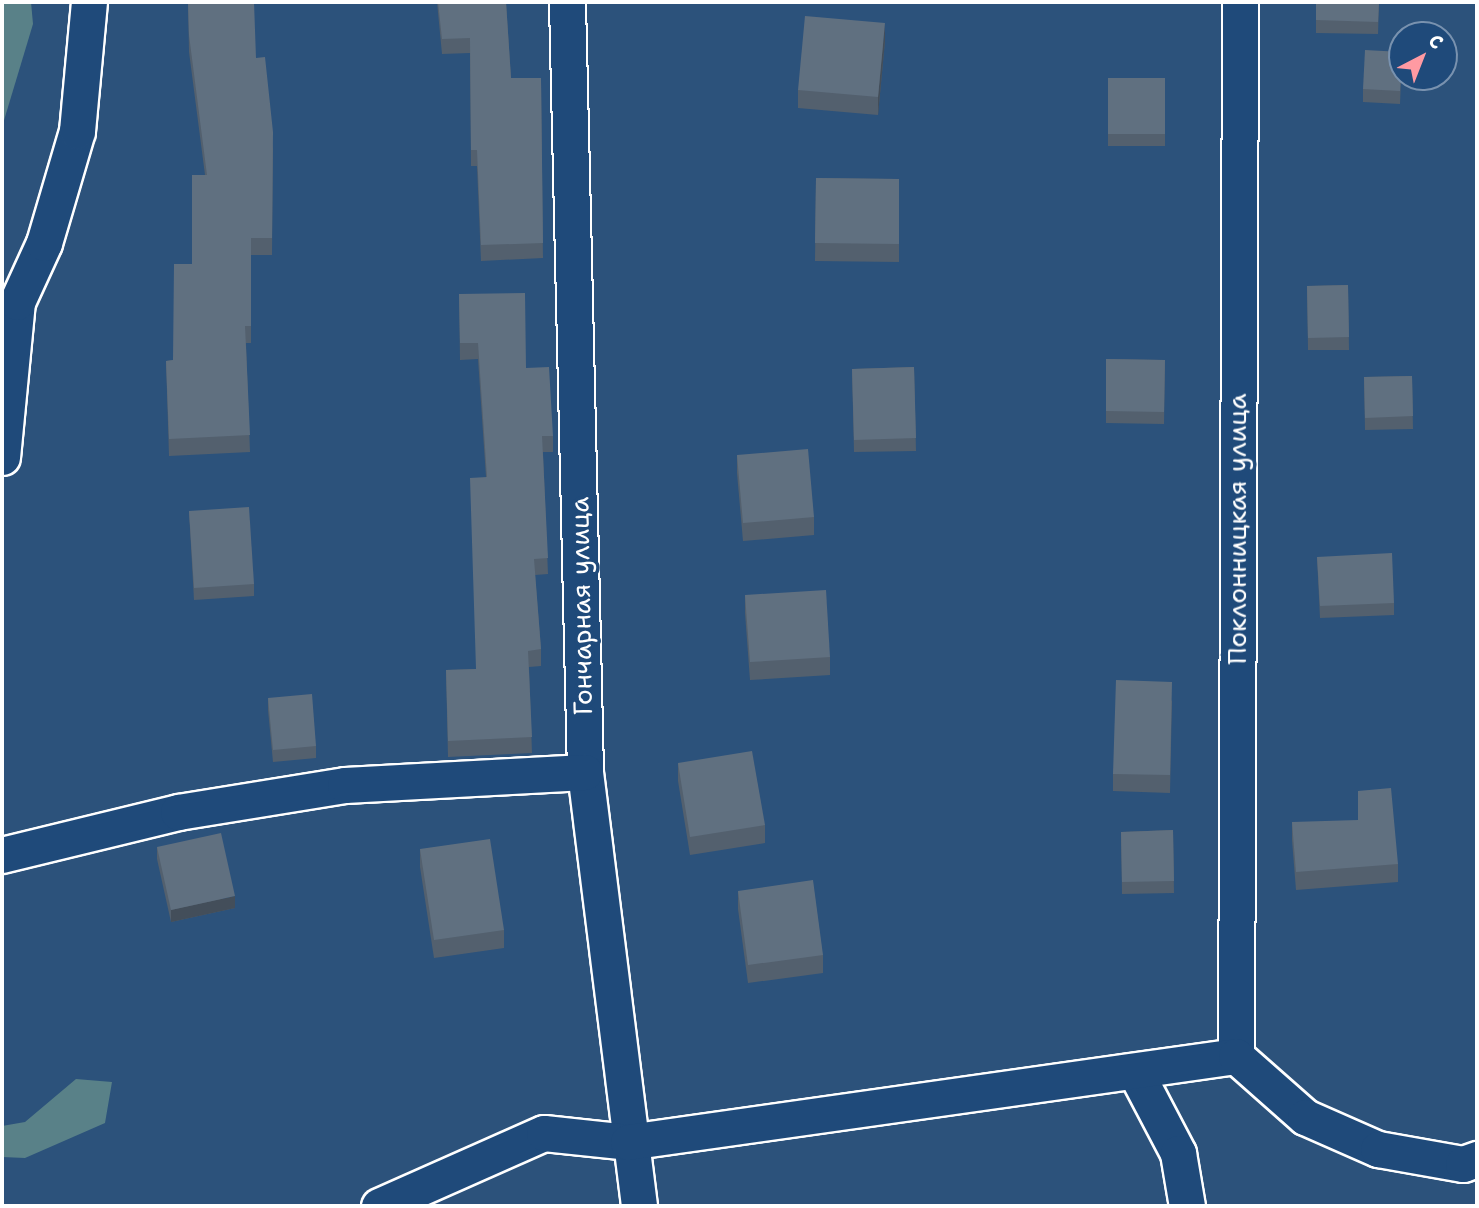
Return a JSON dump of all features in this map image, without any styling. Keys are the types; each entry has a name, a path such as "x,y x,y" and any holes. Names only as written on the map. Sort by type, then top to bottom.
{"street":[{"path":"2,457 17,302 44,243 77,131 89,2"},
{"name":"Гончарная улица","path":"567,2 585,772 628,1142 639,1206"},
{"name":"Поклонницкая улица","path":"1236,1056 1240,2"},
{"path":"2,855 178,812 345,785 585,772"},
{"path":"379,1206 544,1133 628,1142 1236,1056 1305,1117 1378,1149 1473,1164"},
{"path":"1135,1071 1178,1153 1187,1206"}],"green space":[{"path":"2,2 31,2 33,24 2,127"},
{"path":"76,1079 112,1082 105,1123 25,1158 2,1157 2,1126 25,1122"}],"building":[{"path":"188,2 254,2 256,58 265,57 273,132 272,238 251,238 251,326 245,326 250,435 169,439 166,361 173,360 174,264 192,264 192,175 207,175 189,35"},
{"path":"438,2 506,2 511,78 541,78 543,243 481,245 477,150 471,150 470,38 442,39"},
{"path":"1316,2 1379,2 1378,22 1316,20"},
{"path":"805,16 885,23 878,97 798,90"},
{"path":"1365,50 1388,51 1388,90 1363,89"},
{"path":"1108,78 1165,78 1165,134 1108,134"},
{"path":"816,178 899,179 899,244 815,243"},
{"path":"1348,285 1349,337 1308,338 1307,286"},
{"path":"525,293 526,368 549,367 553,436 542,436 548,558 534,559 541,649 528,651 532,737 448,741 446,670 476,669 470,478 487,477 478,343 460,343 459,294"},
{"path":"1106,359 1165,360 1164,412 1106,411"},
{"path":"914,367 916,438 854,440 852,369"},
{"path":"1412,376 1413,416 1365,418 1364,377"},
{"path":"808,449 814,517 743,523 737,455"},
{"path":"249,507 254,584 194,588 189,511"},
{"path":"1392,553 1394,603 1320,606 1317,557"},
{"path":"826,590 830,657 750,662 745,595"},
{"path":"1116,680 1172,682 1170,775 1113,774"},
{"path":"312,694 316,746 273,750 268,698"},
{"path":"752,751 765,825 690,837 678,763"},
{"path":"1391,788 1398,864 1296,872 1292,822 1358,820 1358,791"},
{"path":"1173,830 1174,881 1122,882 1121,832"},
{"path":"221,833 235,896 171,910 157,847"},
{"path":"490,839 504,930 434,940 420,849"},
{"path":"813,880 823,955 748,965 738,891"}]}
